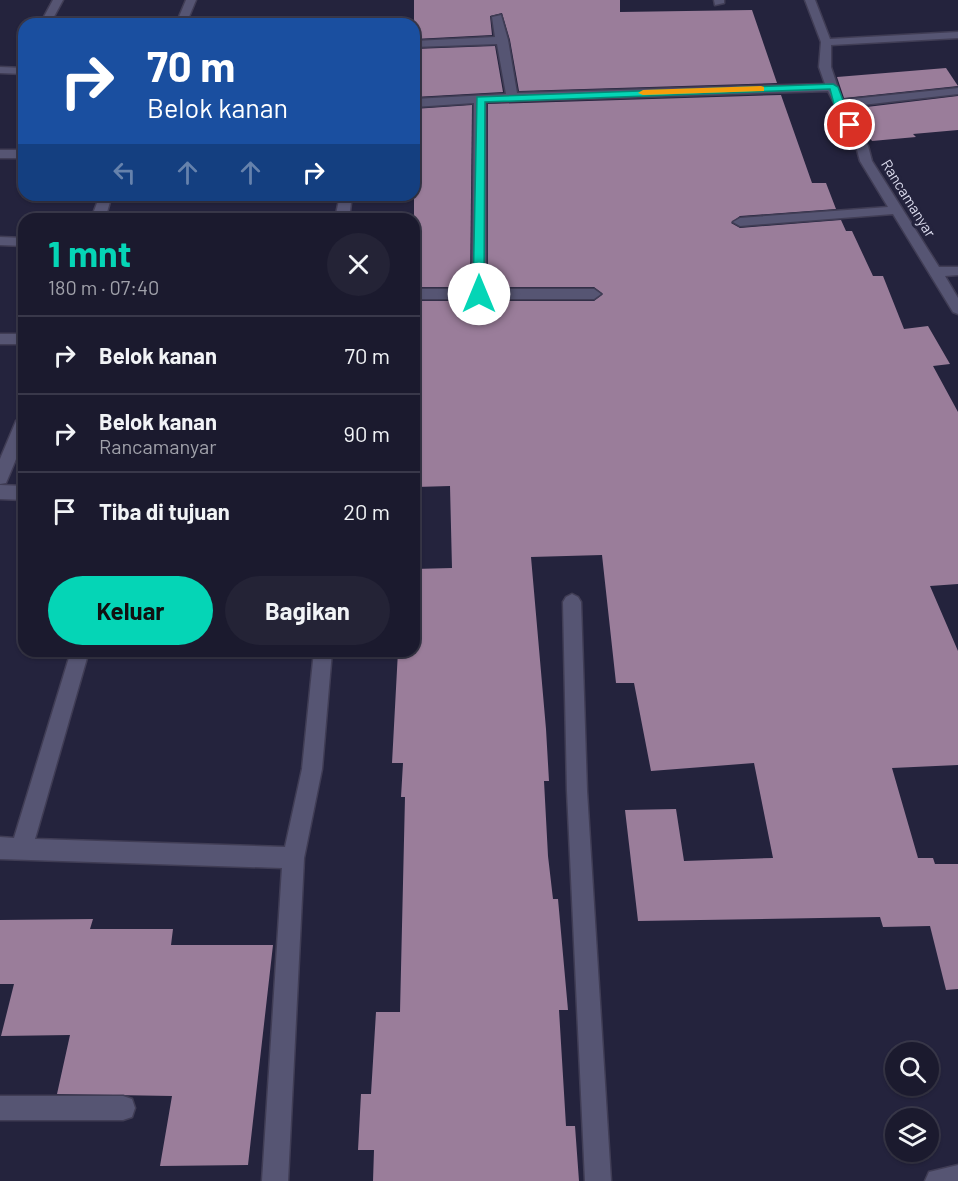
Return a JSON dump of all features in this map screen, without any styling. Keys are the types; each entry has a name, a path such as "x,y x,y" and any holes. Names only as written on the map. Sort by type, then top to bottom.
{"street":[{"path":"48,18 58,0"},
{"path":"184,18 191,0"},
{"name":"Rancamanyar","path":"810,0 826,42 825,67 838,104 862,146 866,160 958,309"},
{"path":"497,17 512,97"},
{"path":"826,42 958,35"},
{"path":"420,44 503,40"},
{"path":"0,70 18,68"},
{"path":"420,103 512,97 833,87"},
{"path":"838,104 958,91"},
{"path":"479,294 480,99"},
{"path":"0,154 18,154"},
{"path":"740,222 896,210"},
{"path":"0,242 18,242"},
{"path":"937,272 958,271"},
{"path":"420,294 594,294"},
{"path":"0,339 18,339"},
{"path":"0,478 18,434"},
{"path":"0,492 18,493"},
{"path":"572,602 577,791 598,1181"},
{"path":"78,657 11,849 293,858"},
{"path":"274,1181 293,858 312,769 322,657"},
{"path":"0,1108 123,1108"},
{"path":"938,1181 958,1179"}],"building":[{"path":"414,0 620,0 620,12 752,10 777,83 519,91 510,40 502,13 490,16 492,35 420,39 420,18 414,18"},
{"path":"495,46 503,92 420,97 420,49"},
{"path":"946,68 958,86 844,98 837,77"},
{"path":"781,95 812,183 826,183 836,209 740,216 731,223 740,228 841,220 846,231 852,231 873,276 883,276 904,329 928,326 950,364 933,366 958,412 958,584 930,586 958,651 958,765 892,768 918,858 933,858 935,864 958,864 958,989 946,990 930,926 883,927 880,917 638,921 625,810 676,809 684,861 773,858 754,763 651,771 634,683 616,683 602,555 531,557 549,781 544,781 548,856 553,899 558,899 568,1010 559,1010 566,1126 575,1126 579,1181 373,1181 374,1150 358,1150 361,1094 371,1094 376,1012 400,1012 405,797 401,797 403,763 392,763 398,657 420,657 420,569 452,568 450,486 420,487 420,301 594,301 603,294 594,287 488,287 488,104"},
{"path":"958,96 958,130 913,134 916,137 872,141 850,109"},
{"path":"472,105 470,287 420,287 420,213 414,213 414,201 420,201 420,109"},
{"path":"93,919 90,929 173,929 171,945 273,945 248,1165 160,1166 172,1096 57,1094 70,1035 1,1036 14,984 0,984 0,920"}],"slow traffic":[{"path":"643,93 761,89"}],"route":[{"path":"479,294 480,99 833,87 838,104 850,125"}]}
